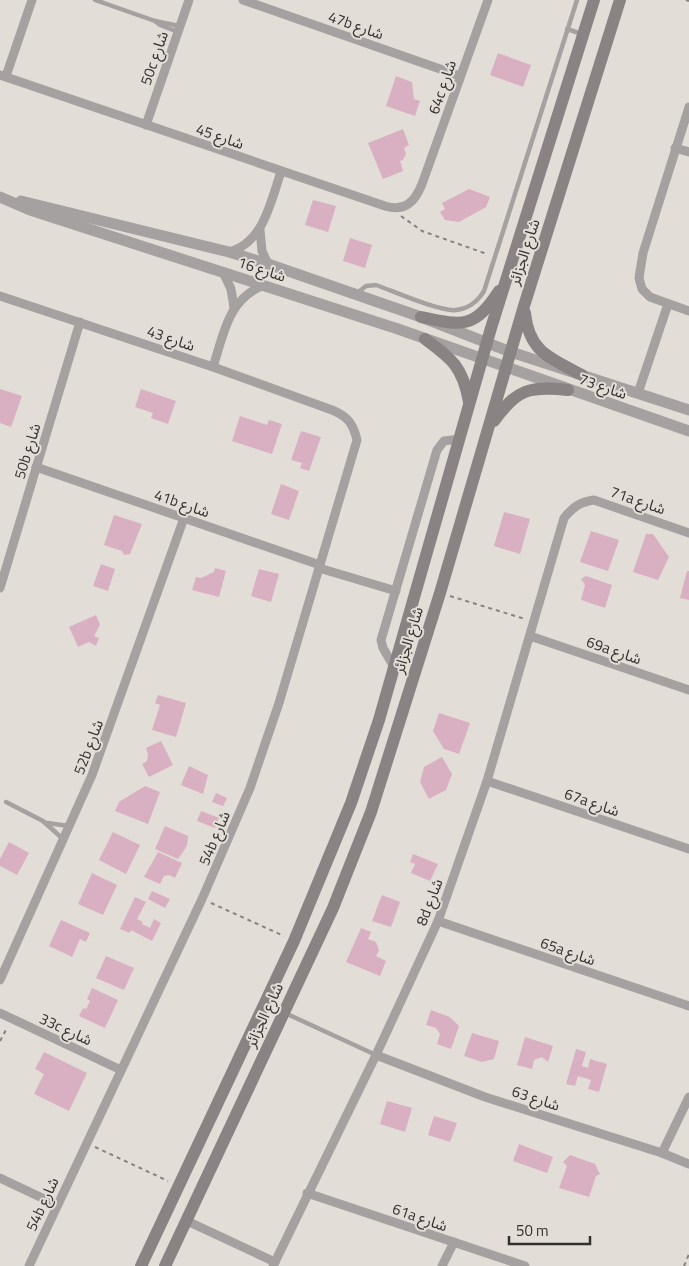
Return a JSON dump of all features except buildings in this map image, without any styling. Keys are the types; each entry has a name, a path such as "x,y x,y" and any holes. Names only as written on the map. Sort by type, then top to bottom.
{"main road":[{"name":"شارع الجزائر","path":"141,1266 294,941 351,803 394,666 470,407 482,359 594,0"},
{"name":"شارع الجزائر","path":"165,1266 333,908 371,812 440,593 524,306 620,0"},
{"path":"421,317 455,324 472,320 486,310 507,278"},
{"path":"524,306 527,330 535,346 549,357 582,375"},
{"path":"425,339 458,367 465,382 470,407"},
{"path":"488,429 507,403 522,392 539,388 568,390"}],"street":[{"path":"3,76 32,0"},
{"name":"50c شارع","path":"146,125 189,0"},
{"name":"47b شارع","path":"243,0 460,76"},
{"name":"64c شارع","path":"394,209 404,207 412,202 422,184 488,0"},
{"name":"شارع 45","path":"3,76 394,209"},
{"path":"689,107 643,252 639,278 642,289 650,297 689,311"},
{"path":"675,148 689,152"},
{"path":"229,252 244,247 260,230 281,172"},
{"name":"شارع 16","path":"4,198 42,204 229,252 421,317 511,352"},
{"name":"شارع 16","path":"4,198 30,210 264,285 425,339 507,369"},
{"path":"260,230 262,251 268,264"},
{"path":"223,272 231,289 234,308"},
{"path":"212,367 234,308 247,294 264,285"},
{"name":"شارع 43","path":"0,296 212,367 332,410"},
{"path":"638,393 668,304"},
{"name":"50b شارع","path":"0,588 80,322"},
{"name":"شارع 73","path":"511,352 689,410"},
{"name":"شارع 73","path":"507,369 689,432"},
{"name":"54b شارع","path":"29,1266 202,898 265,746 357,440 354,426 345,415 332,410"},
{"path":"394,666 381,644 396,591 437,450 444,441 460,439"},
{"name":"41b شارع","path":"36,467 396,591"},
{"name":"71a شارع","path":"560,529 564,518 572,508 582,502 594,500 689,533"},
{"name":"52b شارع","path":"0,980 71,826 110,728 184,518"},
{"name":"8d شارع","path":"274,1264 376,1055 438,921 487,781 560,529"},
{"name":"69a شارع","path":"530,636 689,690"},
{"name":"67a شارع","path":"487,781 689,849"},
{"name":"65a شارع","path":"438,921 689,1006"},
{"name":"33c شارع","path":"0,1013 121,1070"},
{"name":"شارع 63","path":"376,1055 485,1097 662,1153 689,1164"},
{"path":"662,1153 689,1097"},
{"path":"0,1178 57,1205"},
{"name":"61a شارع","path":"307,1193 525,1266"},
{"path":"186,1221 274,1264"},
{"path":"442,1266 454,1242"}],"lane":[{"path":"95,0 179,29"},
{"path":"356,294 366,286 376,286 448,310 463,309 480,297 484,290 577,0"},
{"path":"567,29 583,34"},
{"path":"6,802 43,821 64,841"},
{"path":"43,821 71,826"},
{"path":"284,1012 376,1055"}],"path":[{"path":"394,209 410,225 422,231 495,256"},
{"path":"440,593 534,622"},
{"path":"202,898 294,941"},
{"path":"0,1041 11,1018"},
{"path":"86,1143 179,1186"},
{"path":"684,1266 689,1254"}]}
